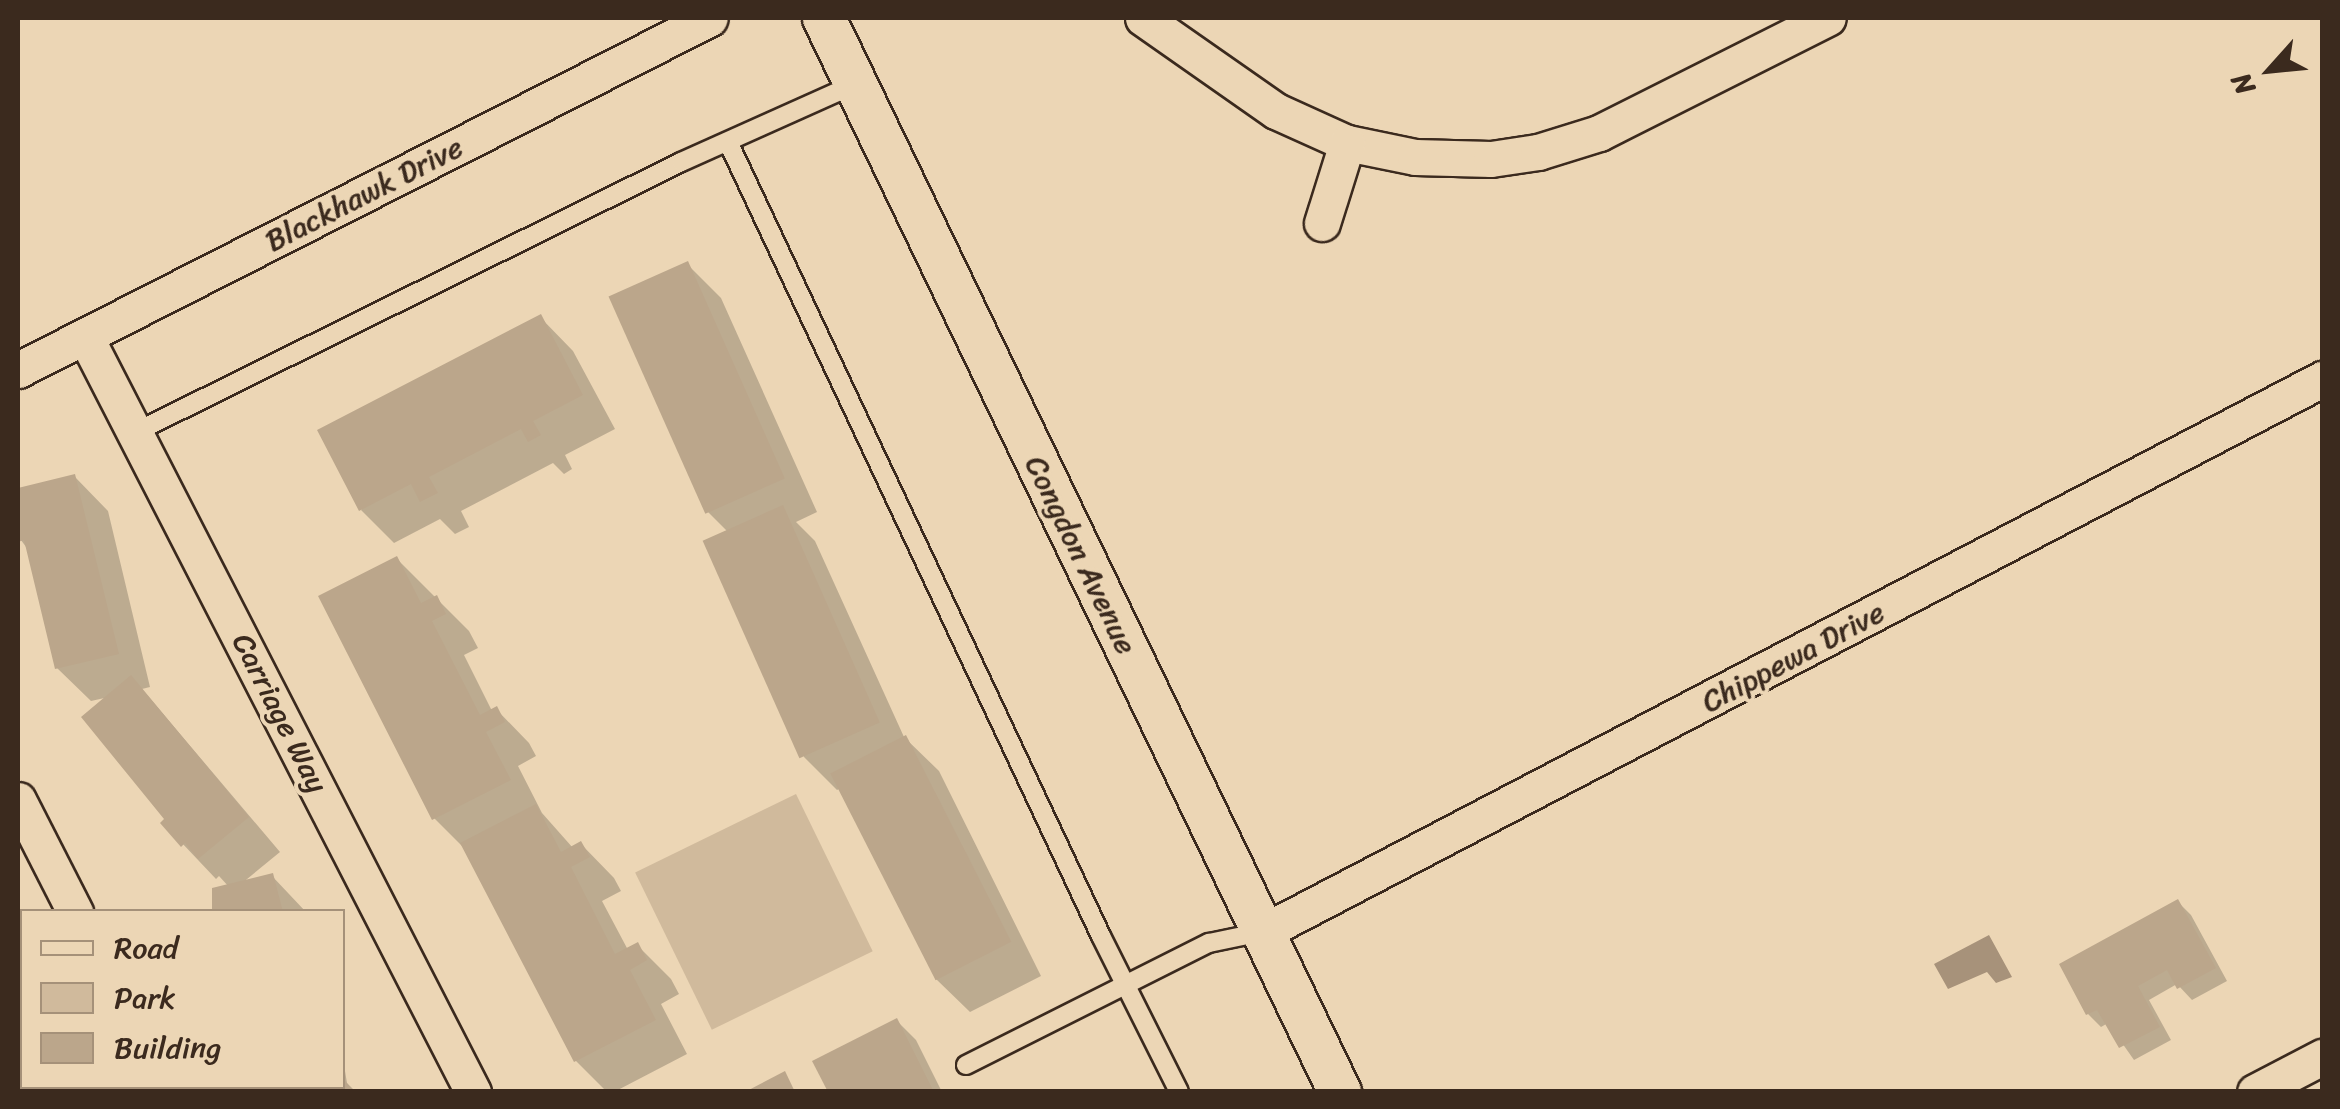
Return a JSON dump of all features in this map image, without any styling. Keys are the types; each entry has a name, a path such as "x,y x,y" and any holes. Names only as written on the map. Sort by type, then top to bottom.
{"street":[{"name":"Blackhawk Drive","path":"18,370 710,18"},
{"name":"Congdon Avenue","path":"824,18 1340,1092"},
{"path":"1143,18 1276,111 1347,143 1415,156 1491,159 1538,152 1599,133 1828,18"},
{"path":"1322,223 1347,143"},
{"name":"Carriage Way","path":"85,336 473,1092"},
{"name":"Chippewa Drive","path":"1263,932 2322,379"},
{"path":"18,800 72,909"},
{"path":"2255,1092 2322,1057"}],"lane":[{"path":"136,432 681,162 729,144 855,84"},
{"path":"729,144 1124,984 1179,1092"},
{"path":"966,1065 1209,943 1263,932"}],"green space":[{"path":"796,794 873,951 712,1030 635,872"}],"shaded area":[{"path":"1989,935 2012,977 1996,983 1987,972 1948,989 1934,964"}],"building":[{"path":"688,261 785,478 705,514 609,296"},
{"path":"541,314 583,395 533,421 541,435 528,442 521,429 429,477 438,493 420,502 411,484 359,511 317,430"},
{"path":"75,474 119,654 55,669 24,540 18,542 18,488"},
{"path":"783,505 880,722 799,758 703,541"},
{"path":"397,556 421,603 437,595 446,614 432,621 480,715 497,706 505,722 486,732 511,780 432,820 318,596"},
{"path":"131,675 249,817 198,859 160,823 164,819 81,717"},
{"path":"906,735 1011,942 936,980 830,774"},
{"path":"536,804 561,852 581,841 590,857 571,867 615,954 638,942 647,960 630,970 656,1020 574,1062 460,843"},
{"path":"273,873 282,909 212,909 212,888"},
{"path":"2178,899 2216,968 2177,989 2167,970 2138,986 2160,1027 2119,1048 2097,1010 2086,1015 2059,964"},
{"path":"897,1018 934,1092 828,1092 812,1061"},
{"path":"18,1038 20,1089 65,1092 18,1092"},
{"path":"785,1071 795,1092 745,1092"},
{"path":"345,1081 354,1092 300,1092 345,1089"}]}
